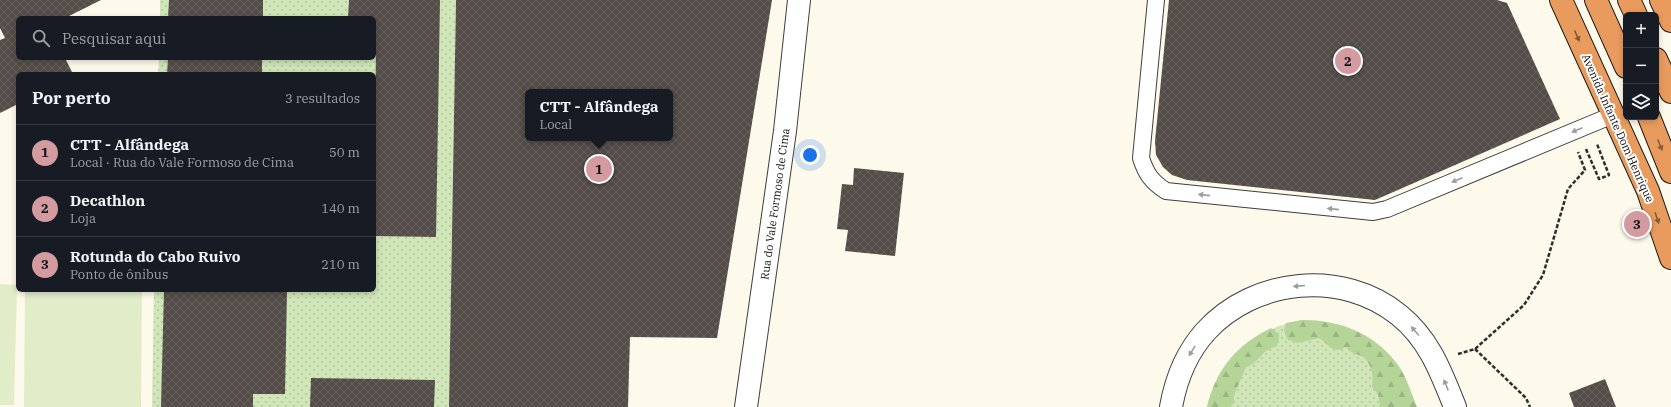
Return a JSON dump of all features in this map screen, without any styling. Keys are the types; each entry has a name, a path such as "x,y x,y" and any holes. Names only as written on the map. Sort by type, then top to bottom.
{"highway":[{"name":"Avenida Infante Dom Henrique","path":"1561,0 1648,191 1671,258"},
{"path":"1596,0 1623,60"},
{"path":"1629,0 1635,12"},
{"path":"1661,0 1671,21"},
{"path":"1659,66 1671,92"},
{"path":"1650,120 1671,172"}],"street":[{"name":"Rua do Vale Formoso de Cima","path":"746,407 785,131 799,0"},
{"path":"1171,407 1183,366 1193,348 1206,331 1239,304 1258,295 1299,285 1320,285 1341,288 1362,294 1381,303 1398,315 1414,329 1427,345 1438,363 1455,407"}],"lane":[{"path":"1156,0 1141,158 1145,172 1154,183 1166,191 1373,212 1387,209 1613,115"}],"path":[{"path":"1438,363 1475,349 1524,305 1543,275 1568,189 1585,170 1577,150 1585,146 1599,179 1609,175 1594,137"},
{"path":"1475,349 1526,398 1530,407"}],"green space":[{"path":"160,0 456,0 449,407 152,407 154,292 376,292 376,72 158,72 159,60 376,60 376,16 160,16"},
{"path":"0,284 16,285 14,405 0,405"},
{"path":"25,292 142,292 141,407 24,407"},
{"path":"1302,320 1330,323 1356,330 1379,344 1398,365 1417,407 1207,407 1212,389 1220,373 1240,348 1253,338 1268,331"},
{"path":"1302,320 1343,326 1368,337 1379,345 1398,365 1417,407 1378,407 1380,404 1378,394 1372,387 1373,379 1368,363 1363,357 1352,352 1346,347 1337,350 1331,348 1319,338 1297,343 1288,340 1284,330 1286,323"},
{"path":"1271,328 1279,334 1279,341 1276,347 1267,350 1254,363 1246,367 1234,395 1234,402 1231,407 1207,407 1216,381 1230,360 1248,342"}],"building":[{"path":"0,0 101,0 69,16 16,16 16,60 66,60 72,72 16,72 16,105 0,113 0,40 5,38 0,28"},
{"path":"169,0 263,0 263,16 168,16"},
{"path":"349,0 440,0 436,237 376,236 376,16 348,16"},
{"path":"456,0 772,0 717,338 630,337 628,407 449,407"},
{"path":"1169,0 1497,0 1507,3 1560,119 1375,200 1187,180 1172,175 1163,167 1156,155 1155,141"},
{"path":"168,60 262,60 262,72 167,72"},
{"path":"854,168 904,173 895,256 845,251 848,230 837,229 842,184 853,185"},
{"path":"164,292 287,292 285,394 253,394 253,407 161,407"},
{"path":"311,378 435,380 434,407 310,407"},
{"path":"1605,379 1616,407 1574,407 1569,393"}],"place":[{"name":"Decathlon","path":"1348,61"},
{"name":"CTT - Alfândega","path":"599,169"},
{"name":"Rotunda do Cabo Ruivo","path":"1637,224"}]}
